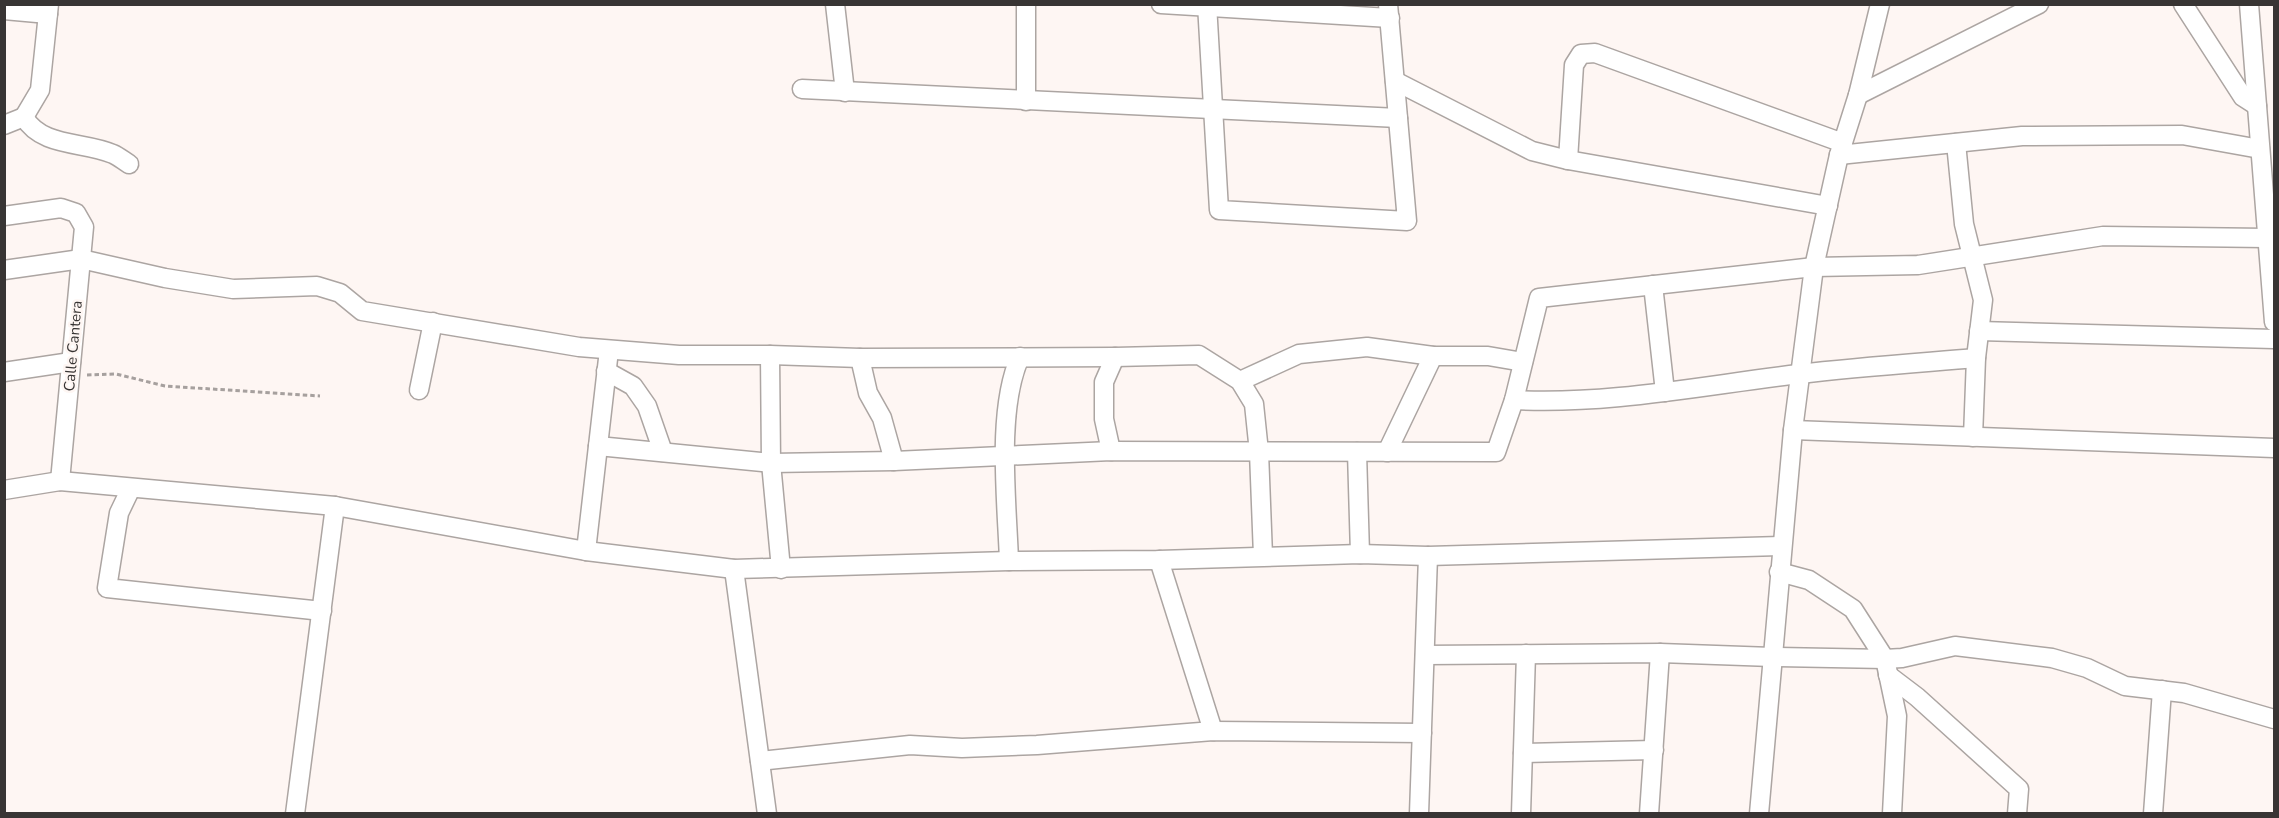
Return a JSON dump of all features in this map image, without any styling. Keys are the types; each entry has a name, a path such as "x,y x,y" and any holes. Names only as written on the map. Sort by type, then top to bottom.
{"street":[{"path":"835,4 845,92"},
{"path":"1026,4 1026,101"},
{"path":"1161,4 1389,11 1407,221 1219,210 1208,6"},
{"path":"1759,813 1793,430 1814,267 1841,149 1858,95 1880,4"},
{"path":"1858,95 2039,4"},
{"path":"2183,4 2242,97 2257,106"},
{"path":"2249,4 2260,149 2268,174 2268,238 2273,271 2274,322"},
{"path":"4,10 49,9 40,90 24,117 4,125"},
{"path":"1568,160 1574,65 1581,54 1595,53 1841,149 1956,143 2022,136 2182,135 2260,149"},
{"path":"1395,81 1532,151 1568,160 1828,206"},
{"path":"802,89 1215,111 1398,118"},
{"path":"24,117 30,128 50,139 113,154 129,164"},
{"path":"1956,143 1964,224 1983,300 1976,358 1972,437"},
{"name":"Calle Cantera","path":"4,216 61,208 75,213 84,226 60,481"},
{"path":"598,446 771,463 894,461 1111,451 1496,452 1514,400 1539,298 1814,267 1918,265 2103,236 2268,238"},
{"path":"4,270 81,259 165,278 233,289 317,286 340,293 362,310 579,347 679,355 860,358 1199,355 1240,381 1254,404 1259,452 1263,556"},
{"path":"1653,285 1665,392"},
{"path":"419,390 434,322"},
{"path":"1979,331 2274,339"},
{"path":"1240,381 1299,354 1367,347 1433,356 1488,356 1523,363"},
{"path":"586,551 609,350"},
{"path":"770,355 771,463 781,569"},
{"path":"1387,452 1433,356"},
{"path":"1009,561 1005,456 1012,374 1020,357"},
{"path":"1111,451 1104,419 1104,382 1115,357"},
{"path":"860,358 868,393 882,418 894,461"},
{"path":"1514,400 1557,402 1665,392 1801,374 1976,358"},
{"path":"4,372 70,369"},
{"path":"606,371 633,386 647,406 663,452"},
{"path":"1793,430 2274,448"},
{"path":"1358,452 1360,554"},
{"path":"4,490 60,481 335,506 586,551 734,569 1360,554 1428,556 1782,546"},
{"path":"131,488 119,513 107,588 322,611"},
{"path":"296,813 335,506"},
{"path":"1419,813 1428,556"},
{"path":"1159,560 1213,730"},
{"path":"734,569 767,813"},
{"path":"1779,572 1809,580 1853,609 1887,667 2019,789 2017,813"},
{"path":"1425,655 1660,653 1772,657 1887,667 1902,658 1955,646 2052,658 2087,668 2125,686 2184,693 2274,719"},
{"path":"1649,813 1660,653"},
{"path":"1521,813 1526,654"},
{"path":"1887,667 1897,717 1892,813"},
{"path":"2153,813 2162,690"},
{"path":"760,761 910,745 962,748 1037,745 1213,730 1422,733"},
{"path":"1523,753 1654,750"}],"path":[{"path":"70,369 116,374 165,386 320,396"}]}
